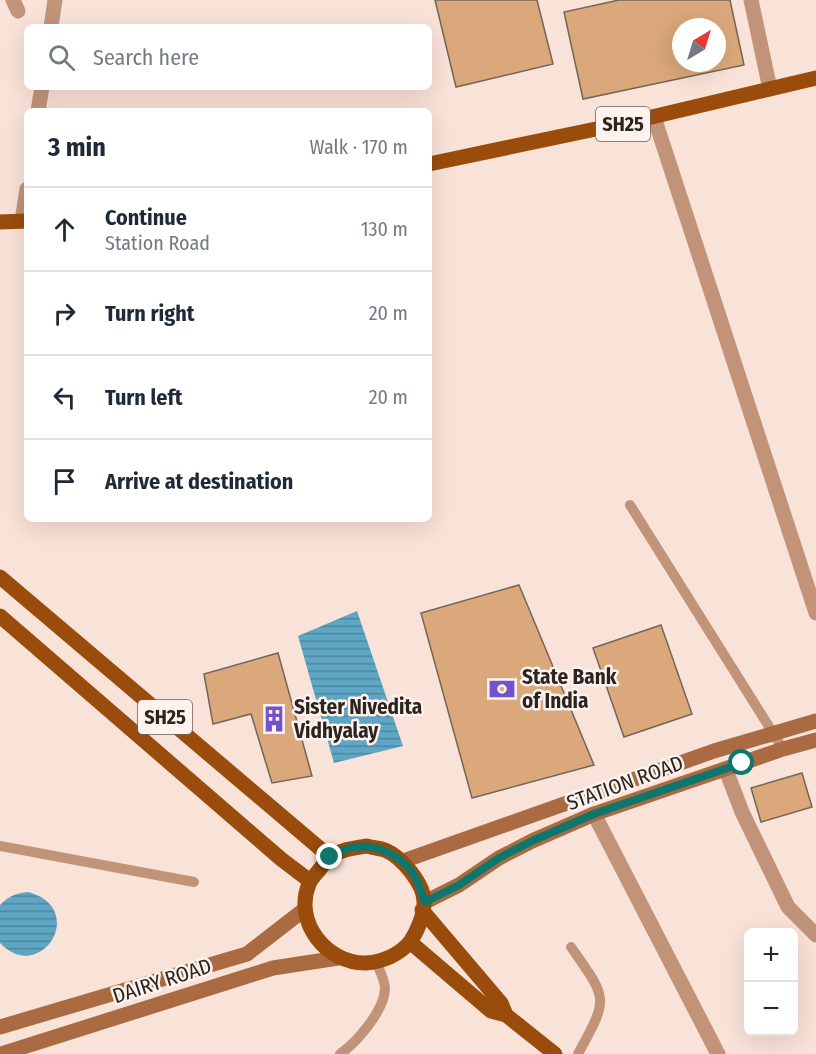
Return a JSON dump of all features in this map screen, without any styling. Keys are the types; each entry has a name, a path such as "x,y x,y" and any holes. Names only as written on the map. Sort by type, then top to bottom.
{"main road":[{"name":"SH25","path":"432,163 654,117 816,78"},
{"path":"0,222 24,221"},
{"name":"SH25","path":"0,577 330,857"},
{"path":"0,615 281,859 310,881"},
{"path":"403,861 714,751 816,721"},
{"name":"STATION ROAD","path":"424,906 499,858 594,814 783,749 816,740"},
{"path":"424,906 418,927 410,942 395,955 376,962 357,963 338,958 322,946 310,929 306,909 310,881 330,857 347,849 367,846 386,851 403,861 415,877 424,906 501,1003 506,1015"},
{"name":"DAIRY ROAD","path":"0,1027 248,954 306,909"},
{"path":"410,942 491,1011 506,1015 555,1054"},
{"name":"DAIRY ROAD","path":"1,1054 273,968 338,958"}],"street":[{"path":"51,24 55,0"},
{"path":"751,0 770,89"},
{"path":"39,108 42,90"},
{"path":"654,117 816,614"},
{"path":"726,770 742,812 788,907 816,935"},
{"path":"594,814 718,1054"}],"lane":[{"path":"630,505 783,749"},
{"path":"0,846 194,882"},
{"path":"571,947 595,981 601,997 601,1010 578,1054"},
{"path":"340,1054 360,1036 377,1011 385,991 384,980 376,962"}],"water":[{"path":"357,611 403,746 334,763 298,636"},
{"path":"28,892 46,901 55,913 57,927 52,940 43,950 30,955 15,954 0,943 0,905 6,899"}],"building":[{"path":"435,0 537,0 553,64 456,87"},
{"path":"619,0 730,0 744,65 726,69 726,18 672,18 672,72 711,72 583,99 564,12"},
{"name":"State Bank of India","path":"519,585 594,765 472,798 421,613"},
{"path":"661,625 692,714 624,737 593,648"},
{"name":"Sister Nivedita Vidhyalay","path":"278,653 312,776 272,783 251,714 213,724 204,674"},
{"path":"802,773 812,807 761,822 751,788"}],"place":[{"name":"State Bank of India","path":"502,689"},
{"name":"Sister Nivedita Vidhyalay","path":"274,719"}],"route":[{"path":"330,857 347,849 367,846 386,851 403,861 415,877 425,902 459,885 499,858 532,841 594,814 742,763"}]}
